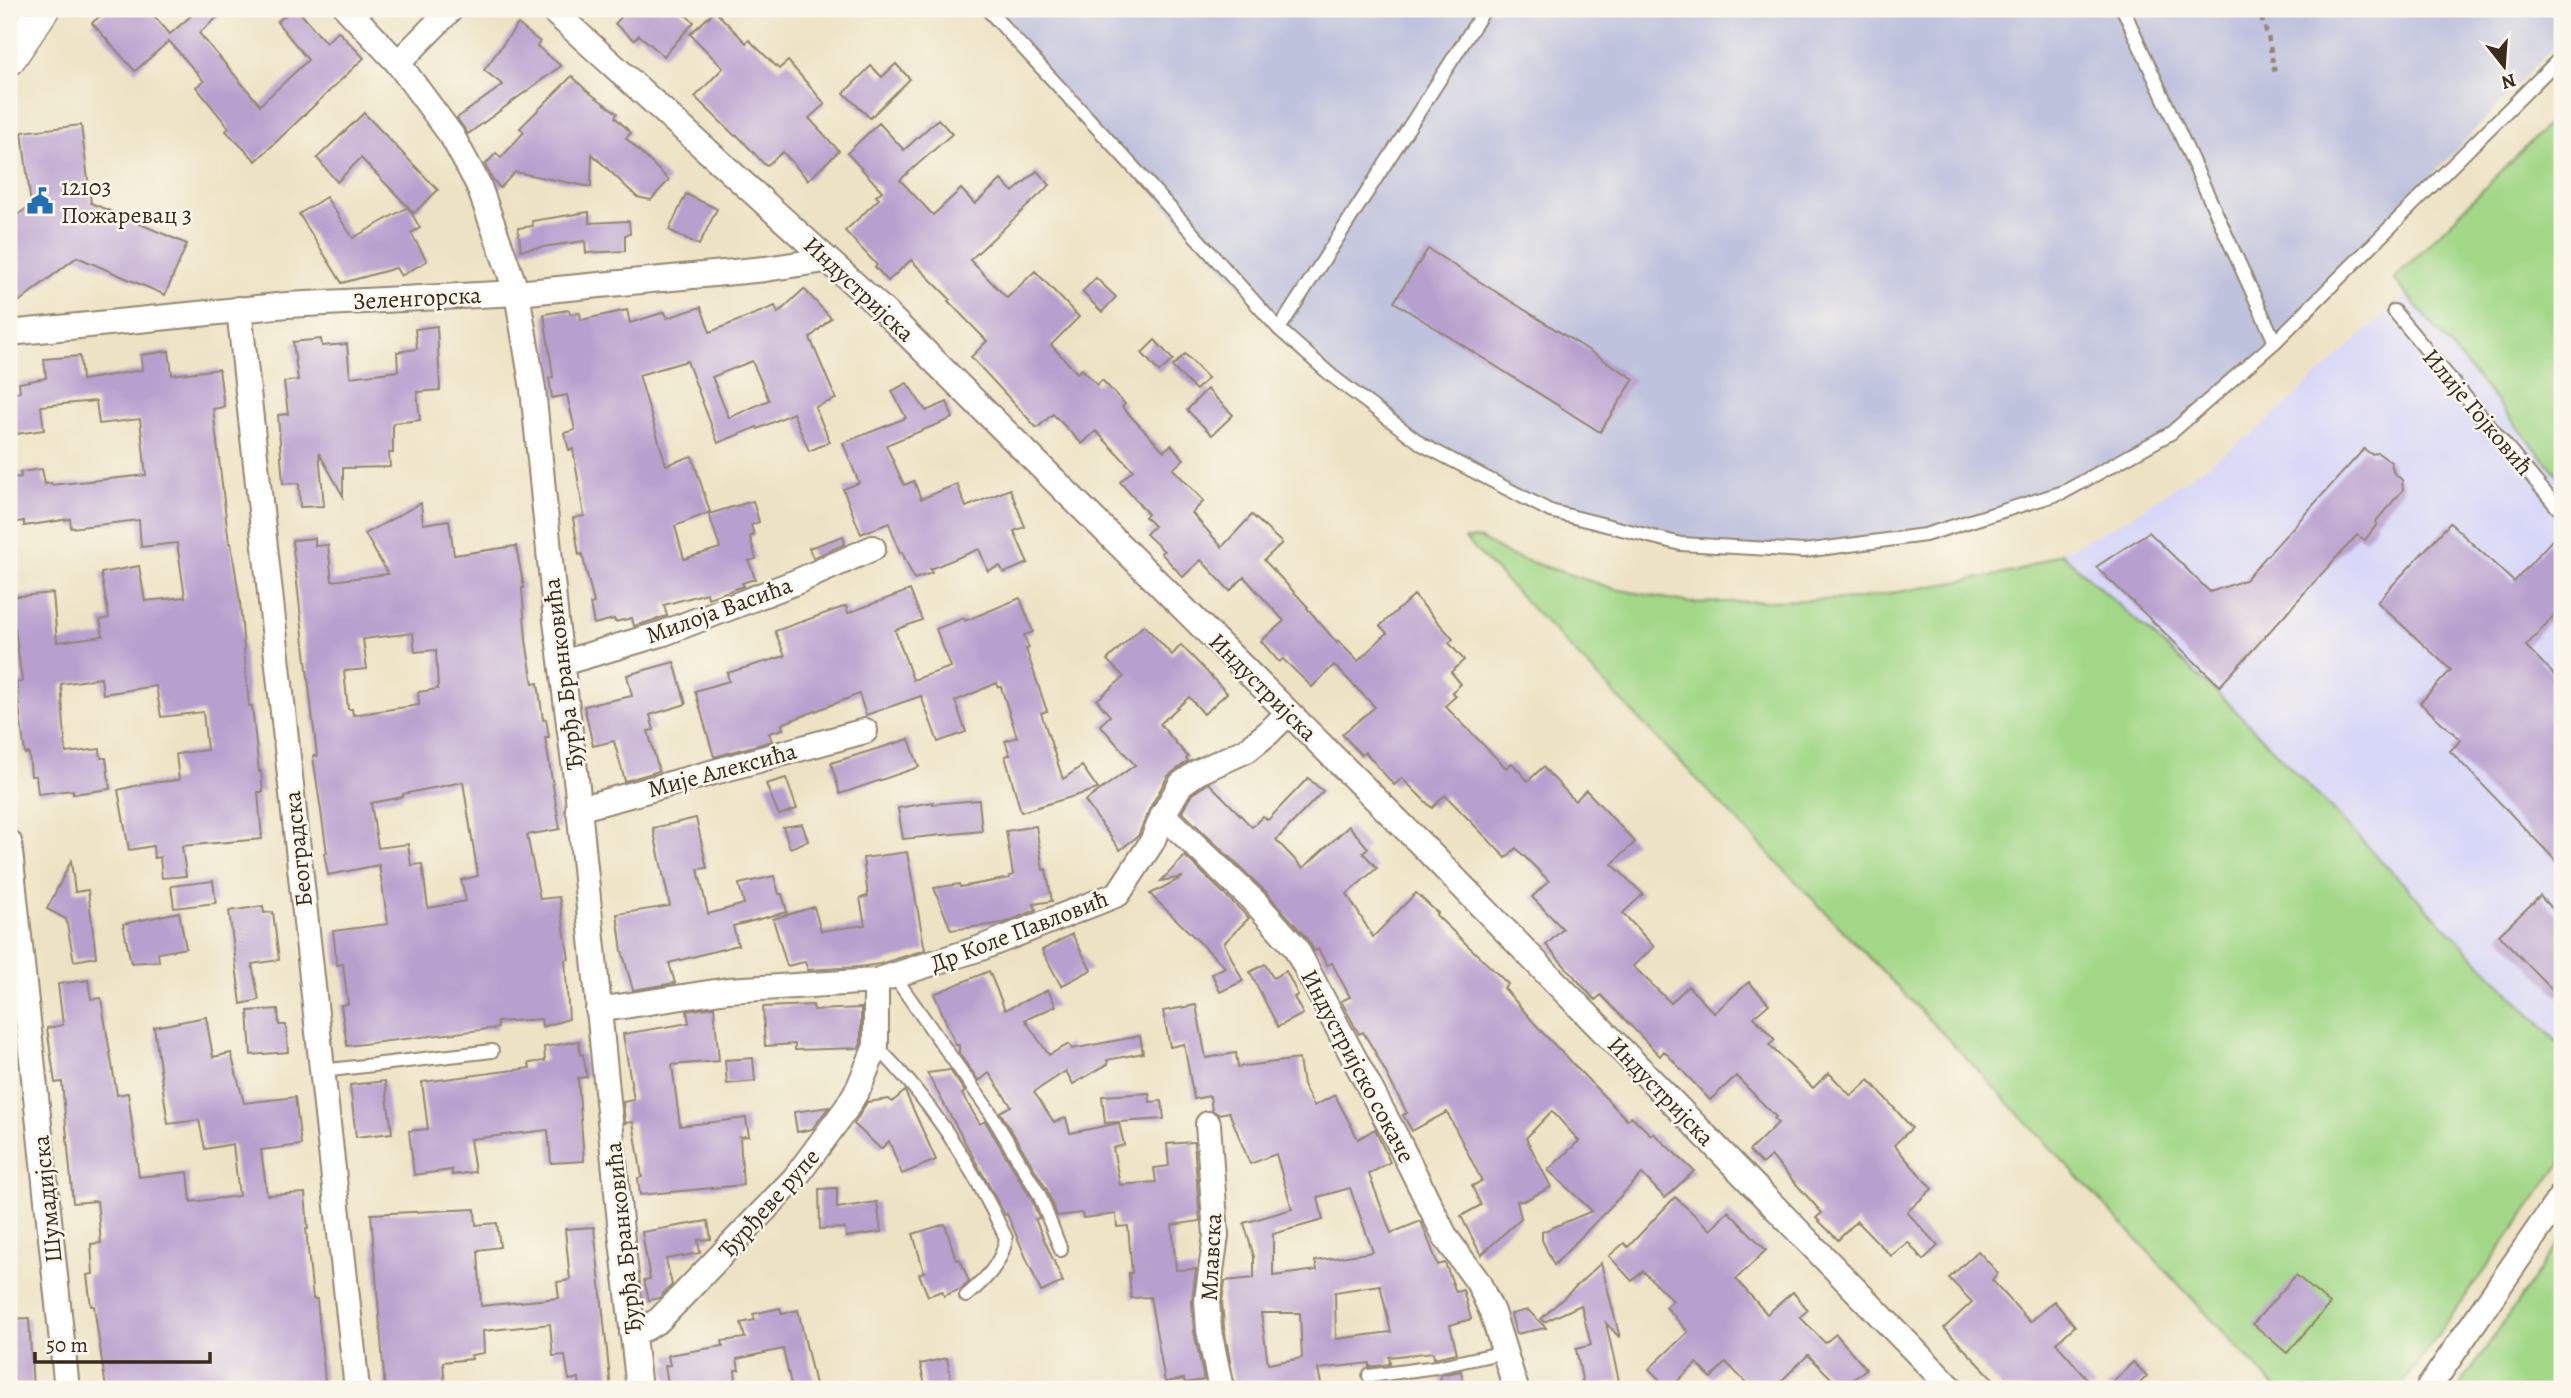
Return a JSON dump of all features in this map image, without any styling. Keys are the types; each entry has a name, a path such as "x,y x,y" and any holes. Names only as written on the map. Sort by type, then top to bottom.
{"street":[{"name":"Ђурђа Бранковића","path":"347,9 398,63 452,136 478,184 517,293 533,389 639,1389"},
{"path":"398,63 451,9"},
{"name":"Индустријска","path":"551,9 883,310 1421,844 1952,1389"},
{"path":"9,59 27,22"},
{"name":"Зеленгорска","path":"9,333 239,309 517,293 765,269 826,260"},
{"name":"Београдска","path":"239,309 357,1389"},
{"name":"Милоја Васића","path":"562,663 664,634 796,582 873,548"},
{"name":"Др Коле Павловић","path":"885,979 981,948 1118,894 1152,842 1181,783 1198,772 1247,750 1288,713"},
{"name":"Мије Алексића","path":"578,809 865,732"},
{"name":"Индустријско сокаче","path":"1163,815 1255,902 1295,947 1398,1139 1446,1238 1478,1282 1492,1312 1516,1389"},
{"name":"Шумадијска","path":"9,842 67,1389"},
{"path":"598,1010 728,990 885,979"},
{"name":"Ђурђеве рупе","path":"632,1333 659,1320 795,1178 846,1109 859,1087 876,1046 885,979"},
{"name":"Млавска","path":"1208,1124 1216,1235 1207,1300 1209,1330 1221,1389"},
{"path":"2428,1389 2562,1195"}],"lane":[{"path":"987,9 1279,329 1332,376 1423,445 1550,511 1681,544 1804,551 1925,535 2064,492 2171,433 2275,342 2562,56"},
{"path":"1279,329 1485,9"},
{"path":"2123,9 2275,342"},
{"name":"Илије Гојковић","path":"2394,311 2562,513"},
{"path":"885,979 990,1112 1039,1194 1061,1250"},
{"path":"876,1046 897,1066 965,1157 1006,1238 1004,1249 989,1278 965,1296"},
{"path":"322,1071 492,1051"},
{"path":"1369,1377 1436,1367 1505,1352"}],"path":[{"path":"2258,9 2268,36 2275,74"}],"shaded area":[{"path":"987,9 2562,9 2562,38 2275,342 2171,433 2064,492 1925,535 1804,551 1681,544 1550,511 1423,445 1279,329"},
{"path":"2407,294 2562,480 2562,1047 2230,705 2061,553 2131,517 2257,431"}],"green space":[{"path":"2562,110 2562,480 2394,279"},
{"path":"1479,538 1509,555 1615,589 1690,603 1856,599 2015,572 2061,553 2230,705 2562,1047 2562,1162 2399,1389 2277,1389 1972,1064 1465,539"},
{"path":"2562,1237 2562,1389 2458,1389"}],"building":[{"path":"108,9 148,9 170,34 199,9 227,9 199,33 260,105 308,60 277,22 293,9 297,9 326,43 338,31 364,58 256,161 226,131 229,128 196,87 204,81 169,41 135,71 92,23"},
{"path":"628,9 678,9 694,22 664,56 639,35 634,40 615,24"},
{"path":"715,11 746,43 749,40 779,69 788,61 825,104 809,118 839,151 808,180 783,152 766,166 695,97 723,68 690,34"},
{"path":"518,24 540,42 537,46 561,66 468,134 457,118 503,85 484,70"},
{"path":"896,64 910,79 870,118 844,93 871,66 882,77"},
{"path":"572,76 617,113 615,117 631,133 626,138 669,180 651,200 637,197 592,154 591,187 515,172 500,188 493,180 485,165 496,153 501,158 524,132 520,128"},
{"path":"364,113 438,190 414,213 361,158 337,182 317,158"},
{"path":"938,119 952,134 900,180 933,215 961,189 975,204 1001,180 1013,192 1037,171 1050,185 970,260 1007,298 1035,271 1079,317 1051,345 1077,373 1082,369 1097,385 1102,380 1125,404 1122,407 1164,451 1171,445 1184,459 1173,469 1204,501 1192,513 1222,547 1252,515 1282,543 1264,560 1337,643 1338,641 1358,661 1387,633 1380,626 1414,595 1453,639 1449,643 1464,660 1451,672 1461,684 1452,692 1456,696 1445,706 1506,768 1512,763 1528,781 1543,767 1575,801 1586,790 1635,842 1612,864 1643,894 1623,913 1654,947 1633,966 1671,1003 1688,986 1714,1013 1749,982 1769,1004 1754,1017 1775,1040 1769,1045 1813,1088 1829,1073 1851,1096 1869,1080 1912,1128 1894,1145 1932,1189 1907,1212 1938,1246 1923,1260 1908,1242 1891,1256 1857,1221 1838,1240 1816,1218 1822,1213 1771,1156 1762,1164 1749,1151 1778,1123 1774,1119 1776,1117 1736,1076 1710,1100 1664,1051 1660,1056 1601,995 1595,1000 1546,945 1563,929 1532,897 1549,881 1516,848 1506,858 1445,795 1432,808 1402,778 1394,785 1365,752 1361,755 1342,734 1375,707 1334,665 1312,687 1283,659 1279,662 1261,641 1284,621 1244,577 1230,591 1201,560 1183,577 1161,553 1164,551 1146,534 1154,526 1145,517 1148,514 1120,482 1133,470 1096,431 1082,444 1053,414 1037,428 971,357 987,341 911,260 888,281 875,267 877,265 845,231 879,199 876,196 882,191 847,153 879,123 904,150"},
{"path":"81,125 91,203 187,244 165,295 77,257 9,309 9,221 31,205 22,132"},
{"path":"686,194 717,209 699,245 669,230"},
{"path":"326,197 353,238 408,207 420,228 411,233 427,261 401,276 396,268 342,283 299,214"},
{"path":"589,212 589,223 629,221 630,234 625,235 625,251 586,253 585,241 521,250 518,228 533,226 532,221"},
{"path":"1428,249 1634,379 1600,432 1394,302"},
{"path":"1096,278 1116,297 1102,312 1082,292"},
{"path":"804,289 831,318 810,338 836,399 815,407 830,442 809,451 793,413 718,443 687,361 639,375 666,465 692,456 710,512 675,526 684,559 720,548 709,514 753,501 759,522 751,525 754,535 750,537 756,559 749,561 755,579 742,583 744,586 708,598 707,593 664,605 667,616 634,626 632,618 594,624 590,604 594,603 582,554 579,555 573,518 584,516 573,449 569,450 564,433 575,430 567,395 552,398 549,378 553,377 544,314 569,310 570,314 580,313 581,320 627,310 630,323 665,312 667,318 701,307 710,332 775,306 778,313","holes":["752,361 769,400 729,418 712,377"]},
{"path":"437,326 440,390 417,392 420,420 393,423 390,467 343,468 343,496 319,453 324,506 300,507 299,483 283,484 278,415 288,414 284,382 298,380 293,342 321,339 322,346 347,344 350,377 398,371 397,352 417,349 415,329"},
{"path":"1155,340 1173,360 1159,372 1142,353"},
{"path":"169,351 172,375 219,369 224,407 213,409 229,543 240,602 249,706 252,706 263,792 258,792 262,839 182,846 186,876 162,878 160,857 154,858 153,846 129,850 118,790 147,783 179,780 176,754 207,750 203,712 161,717 156,686 103,694 101,678 61,684 66,753 100,749 101,758 106,758 110,789 73,794 73,790 38,794 36,776 31,776 29,753 25,754 16,683 22,682 15,628 9,629 9,597 53,593 57,642 103,636 100,620 109,618 101,573 139,566 145,601 185,597 177,543 141,547 139,520 71,528 70,519 24,526 24,521 9,523 9,478 21,477 20,472 42,469 45,484 51,485 146,475 140,419 99,424 96,401 41,406 44,430 9,435 9,394 20,392 19,383 46,378 44,359 80,356 82,380 142,370 141,355"},
{"path":"1185,354 1208,378 1196,390 1172,367"},
{"path":"907,383 926,411 947,402 953,418 886,445 904,485 914,481 921,499 957,484 966,507 1010,489 1025,527 1014,531 1028,563 1004,573 1000,566 988,571 979,549 930,569 932,573 914,579 902,552 900,553 889,523 861,534 843,489 859,483 843,443 906,418 892,391"},
{"path":"1207,389 1233,415 1212,435 1187,410"},
{"path":"2364,449 2371,454 2378,453 2391,462 2393,472 2402,480 2403,490 2375,522 2377,524 2365,540 2357,535 2220,686 2096,567 2149,532 2210,592 2245,580"},
{"path":"421,503 423,524 449,520 454,555 516,546 524,588 526,640 533,684 538,683 543,720 546,719 549,737 545,737 560,829 527,835 540,899 559,897 569,959 565,960 569,1019 542,1027 541,1019 497,1022 498,1028 347,1046 341,1005 348,1004 343,964 337,965 333,931 388,924 379,865 328,875 313,756 317,756 292,540 315,538 315,546 328,545 332,581 388,574 365,534","holes":["413,633 415,652 436,650 438,689 418,692 419,705 353,715 352,709 348,709 344,671 367,669 363,639","463,782 478,876 461,880 466,901 428,908 422,864 411,865 408,844 378,848 371,803"]},
{"path":"2450,523 2514,582 2562,529 2562,607 2526,646 2562,683 2562,867 2450,751 2461,740 2420,703 2451,670 2377,602"},
{"path":"843,536 845,544 813,558 809,548"},
{"path":"910,590 922,620 895,630 913,680 951,667 936,629 964,618 965,621 1020,598 1033,632 1024,635 1029,648 1026,649 1047,711 1041,713 1063,779 1082,766 1098,789 1021,812 1005,756 1010,755 1005,741 1017,737 1001,687 998,687 997,683 955,701 966,732 938,742 921,696 866,715 859,694 782,724 783,729 769,733 772,741 714,757 695,691 729,681 727,673 785,656 775,631 846,606 848,613"},
{"path":"1144,625 1172,655 1181,645 1227,693 1204,714 1189,697 1160,724 1188,757 1188,761 1168,776 1138,836 1120,850 1085,801 1135,765 1100,725 1110,716 1097,700 1124,677 1107,660"},
{"path":"674,662 686,704 650,715 654,730 648,731 659,771 625,781 614,741 593,746 584,706 632,696 627,675"},
{"path":"909,739 919,767 840,794 831,763"},
{"path":"786,778 797,809 779,815 766,784"},
{"path":"1308,778 1323,791 1276,840 1303,868 1349,826 1368,848 1363,853 1377,868 1347,894 1373,937 1416,893 1508,984 1504,988 1543,1033 1627,1120 1631,1116 1694,1171 1665,1198 1642,1174 1554,1265 1542,1240 1542,1232 1592,1211 1548,1170 1579,1141 1552,1111 1526,1138 1551,1187 1524,1201 1517,1201 1521,1218 1481,1255 1461,1216 1481,1205 1472,1186 1482,1181 1447,1112 1412,1131 1403,1115 1407,1113 1375,1052 1363,1032 1359,1034 1341,1001 1350,997 1332,963 1327,965 1318,949 1314,951 1306,937 1266,892 1182,812 1192,794 1209,783 1252,827 1263,816 1268,820"},
{"path":"979,800 982,831 903,839 898,808 933,802"},
{"path":"696,818 707,868 698,869 708,914 744,904 739,884 774,876 787,912 733,926 738,945 669,963 675,983 633,990 622,951 617,914 670,906 653,828"},
{"path":"802,824 808,841 790,848 783,827"},
{"path":"1036,826 1043,870 1046,869 1052,901 1034,904 1036,910 1004,923 951,930 934,888 959,884 960,887 1010,878 1009,876 1013,875 1006,831"},
{"path":"907,852 925,950 880,964 859,967 808,970 805,962 787,966 773,919 814,907 821,931 865,925 860,898 868,896 863,858"},
{"path":"1185,856 1249,918 1224,943 1243,981 1220,992 1212,974 1225,967 1150,894 1183,877 1161,881"},
{"path":"71,861 75,892 88,890 96,957 74,961 66,919 47,909"},
{"path":"213,881 216,903 174,908 171,886"},
{"path":"2540,896 2562,920 2562,1000 2499,935"},
{"path":"263,906 264,913 273,912 279,960 252,964 259,1000 241,1004 229,911"},
{"path":"179,912 186,948 158,953 159,961 131,963 123,924"},
{"path":"1072,934 1091,970 1061,986 1042,950"},
{"path":"1265,964 1273,978 1286,971 1298,995 1294,997 1303,1014 1278,1027 1250,972"},
{"path":"989,971 1005,1010 1048,990 1056,1006 1025,1020 1049,1055 1069,1044 1072,1049 1140,1036 1143,1053 1107,1060 1108,1064 1073,1084 1066,1071 1034,1092 1054,1122 1066,1118 1070,1133 1119,1123 1124,1145 1113,1148 1120,1185 1156,1182 1154,1168 1169,1166 1167,1144 1194,1142 1200,1221 1172,1225 1176,1270 1196,1269 1192,1301 1194,1331 1204,1380 1165,1382 1150,1297 1131,1298 1128,1226 1117,1227 1116,1214 1083,1218 1082,1213 1057,1216 1047,1190 1000,1112 1011,1106 989,1073 979,1081 959,1054 959,1045 956,1045 934,994"},
{"path":"88,980 91,999 101,998 117,1095 128,1093 139,1177 188,1172 191,1202 239,1196 233,1144 205,1149 199,1120 168,1124 154,1027 206,1017 213,1057 231,1053 244,1103 295,1097 301,1145 261,1150 267,1195 305,1193 313,1299 317,1299 325,1382 261,1389 106,1389 87,1275 93,1274 91,1244 101,1243 97,1201 73,1203 62,1082 55,1083 47,1028 63,1025 58,984"},
{"path":"813,1005 814,1010 861,1008 859,1048 795,1050 795,1044 765,1046 763,1007"},
{"path":"1196,1005 1206,1058 1236,1053 1238,1067 1299,1059 1303,1085 1314,1106 1335,1095 1358,1139 1375,1129 1390,1162 1369,1174 1391,1233 1421,1221 1438,1265 1445,1263 1456,1292 1463,1290 1471,1319 1450,1325 1457,1353 1434,1358 1433,1352 1389,1357 1390,1364 1369,1367 1369,1363 1318,1369 1322,1389 1235,1389 1224,1328 1222,1301 1225,1281 1254,1278 1254,1257 1244,1223 1292,1209 1276,1154 1250,1164 1229,1112 1218,1114 1212,1110 1210,1096 1194,1099 1184,1044 1170,1047 1163,1011","holes":["1350,1188 1373,1252 1315,1261 1317,1270 1273,1276 1273,1234 1323,1220 1318,1197","1380,1285 1391,1332 1336,1339 1335,1292","1261,1313 1300,1313 1302,1358 1268,1364"]},
{"path":"714,1007 719,1061 672,1065 680,1126 746,1118 749,1136 740,1137 743,1185 640,1195 638,1178 642,1177 633,1122 625,1123 623,1102 634,1100 623,1034 689,1023 687,1011"},
{"path":"278,1009 279,1025 286,1025 288,1052 251,1055 248,1011"},
{"path":"579,1041 587,1077 578,1078 584,1161 551,1163 548,1130 470,1139 475,1172 452,1175 452,1170 414,1175 409,1131 428,1129 422,1082 530,1068 529,1063 545,1061 544,1047"},
{"path":"753,1058 755,1081 727,1084 725,1060"},
{"path":"950,1070 965,1092 962,1094 980,1124 985,1121 1031,1198 1039,1218 1035,1219 1063,1282 1041,1292 1007,1214 1005,1215 927,1073"},
{"path":"385,1081 392,1133 356,1137 350,1085"},
{"path":"905,1091 936,1160 902,1174 889,1141 881,1149 854,1124 867,1102 889,1099 892,1102"},
{"path":"1149,1093 1150,1102 1162,1101 1164,1119 1105,1123 1102,1096"},
{"path":"829,1107 812,1129 797,1132 794,1112"},
{"path":"837,1188 837,1208 877,1202 881,1232 846,1237 845,1228 820,1229 819,1189"},
{"path":"1675,1197 1711,1230 1728,1211 1766,1250 1736,1279 1767,1314 1793,1292 1808,1310 1800,1317 1825,1343 1836,1334 1866,1369 1842,1389 1808,1355 1773,1389 1752,1389 1726,1362 1711,1378 1697,1363 1669,1389 1649,1369 1688,1332 1666,1307 1673,1301 1643,1271 1632,1281 1609,1256 1624,1243 1628,1247"},
{"path":"475,1209 476,1225 497,1223 500,1247 478,1250 481,1306 559,1298 557,1282 570,1280 565,1229 594,1227 611,1389 580,1389 579,1378 569,1380 565,1355 553,1356 550,1324 483,1331 484,1353 471,1355 472,1359 443,1362 445,1385 385,1389 371,1214"},
{"path":"708,1221 711,1239 698,1240 700,1253 666,1259 672,1285 659,1298 649,1300 644,1280 650,1279 642,1232"},
{"path":"945,1224 956,1260 960,1259 969,1282 961,1289 944,1296 942,1291 928,1296 919,1274 924,1272 913,1234"},
{"path":"1978,1251 1998,1273 1992,1280 2030,1322 2054,1301 2075,1326 2056,1343 2096,1389 2003,1389 1944,1328 1972,1302 1949,1278"},
{"path":"1601,1263 1620,1338 1606,1323 1619,1381 1584,1389 1576,1349 1591,1345 1581,1305 1544,1322 1541,1319"},
{"path":"2296,1275 2330,1304 2287,1353 2253,1324"},
{"path":"780,1308 782,1314 798,1310 816,1389 792,1389 783,1349 737,1359 737,1389 669,1389 665,1366 670,1365 668,1355 723,1346 722,1341 745,1338 741,1323 755,1320 753,1314"},
{"path":"1528,1310 1546,1328 1516,1334 1511,1314"},
{"path":"29,1318 33,1389 9,1389 9,1319"},
{"path":"947,1358 953,1389 926,1389 920,1364"},
{"path":"2133,1362 2147,1376 2134,1389 2106,1389"},
{"path":"1461,1371 1465,1389 1442,1389 1440,1375"}],"place":[{"name":"12103 Пожаревац 3","path":"40,201"}]}
